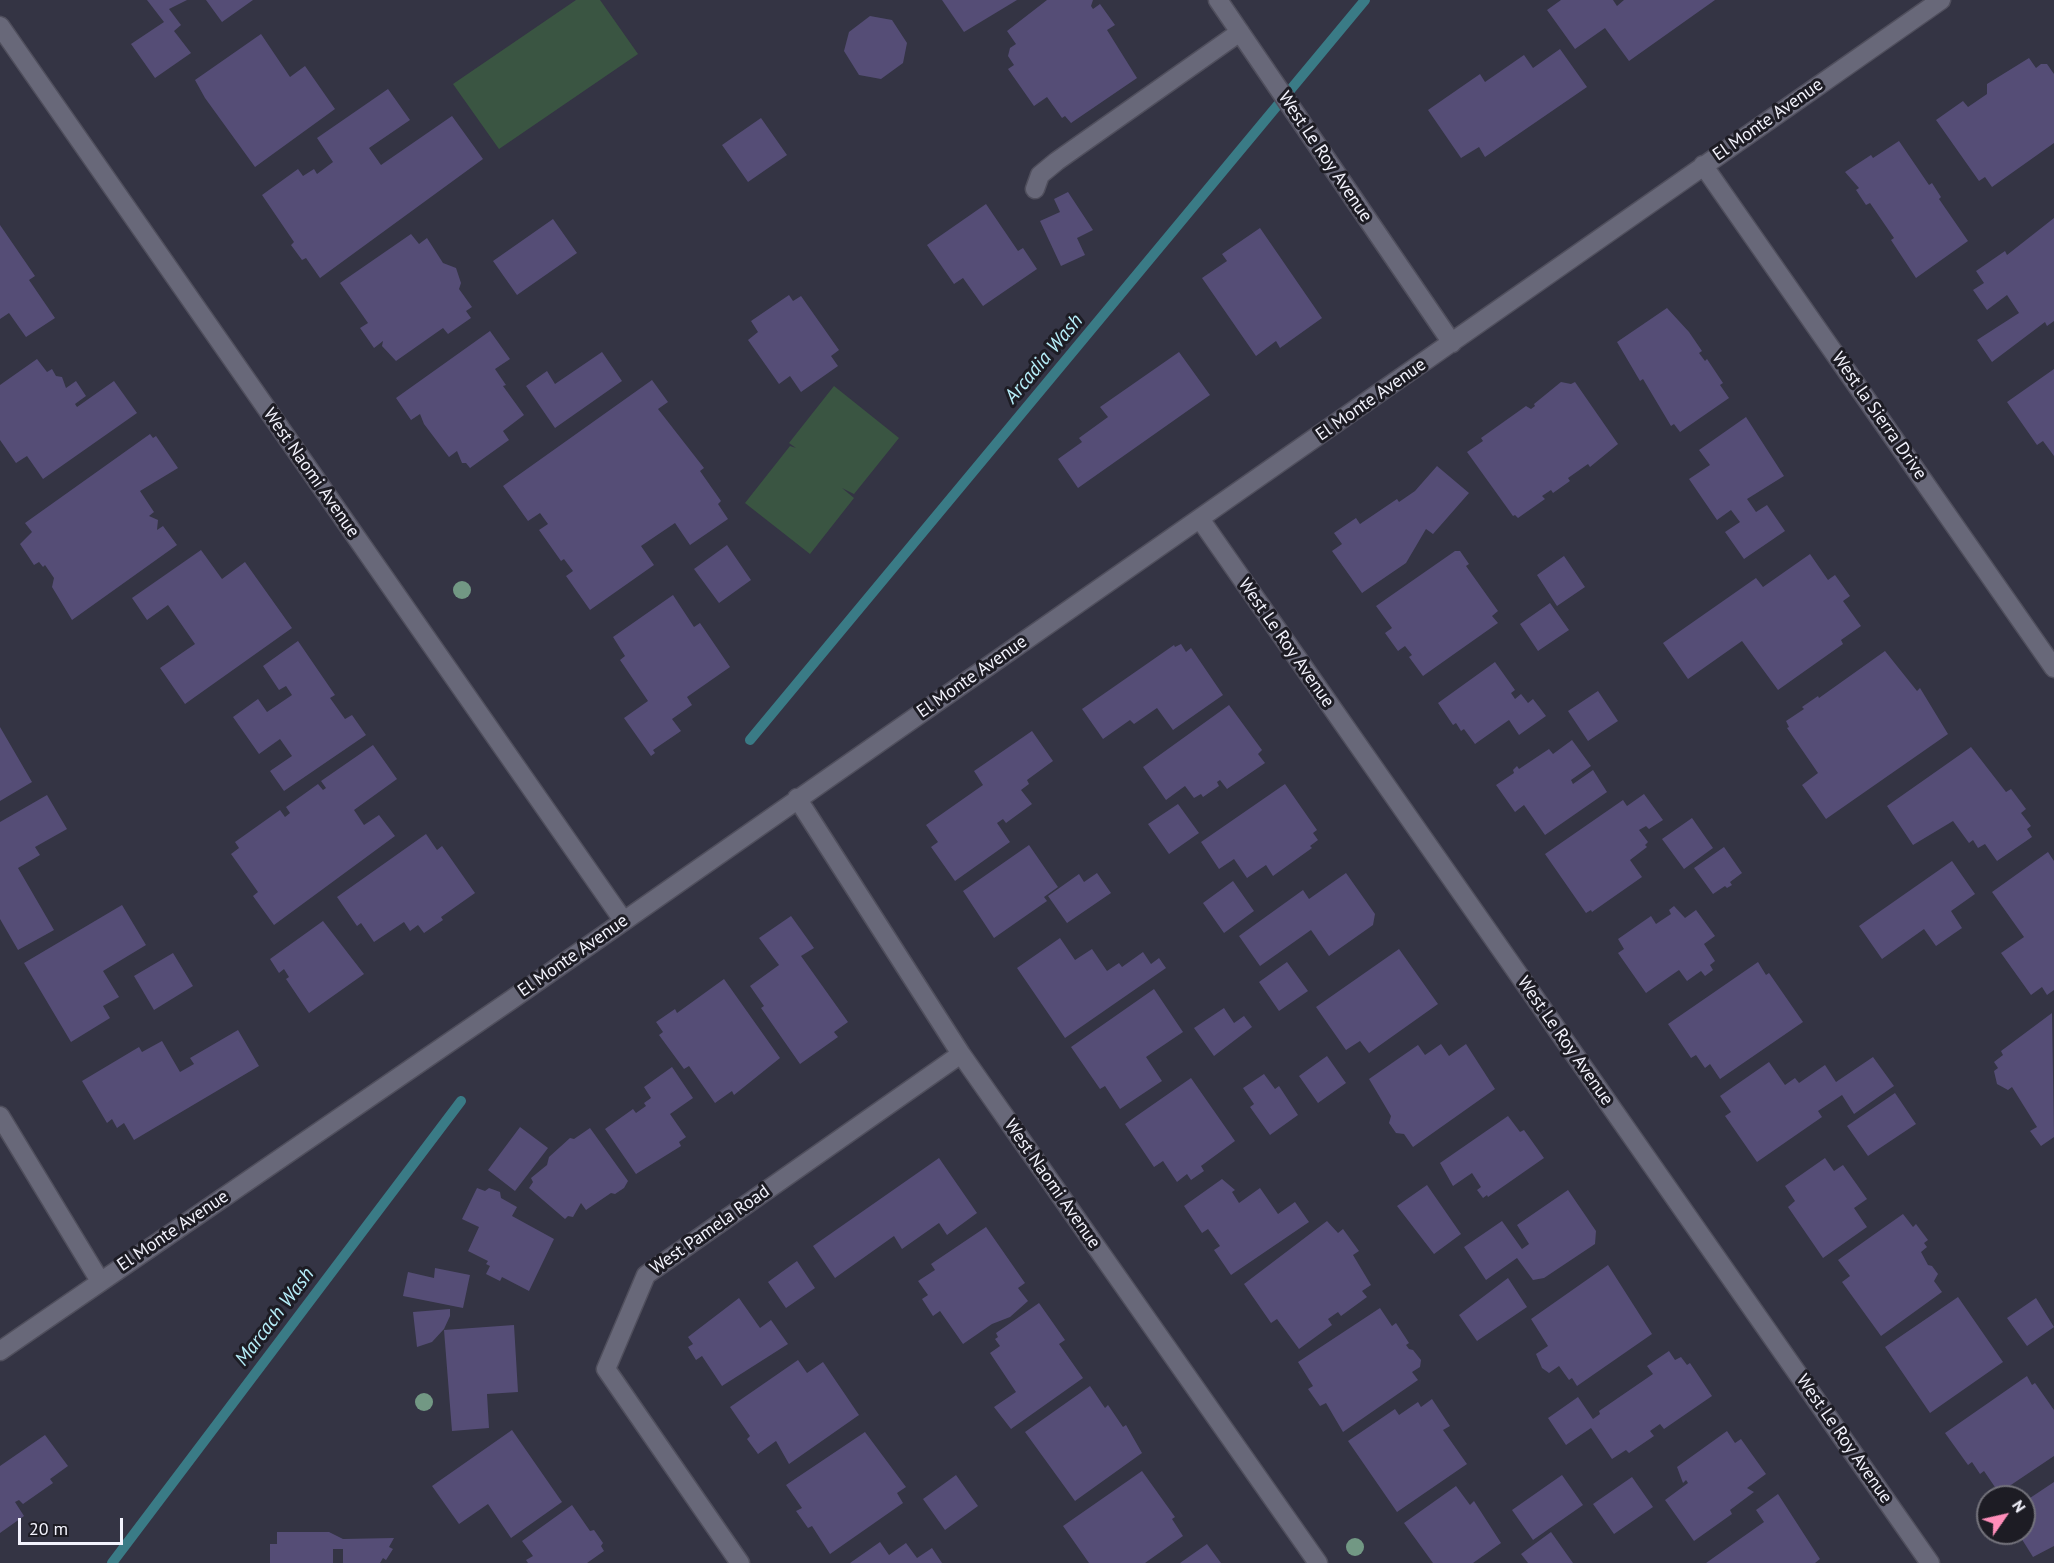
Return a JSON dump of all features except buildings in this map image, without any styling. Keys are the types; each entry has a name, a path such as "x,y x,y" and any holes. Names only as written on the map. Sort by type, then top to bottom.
{"street":[{"name":"West Le Roy Avenue","path":"1218,0 1452,343"},
{"name":"El Monte Avenue","path":"0,1351 1200,519 1941,0"},
{"name":"West Naomi Avenue","path":"0,26 623,920"},
{"path":"1035,189 1040,175 1057,161 1240,32"},
{"name":"West la Sierra Drive","path":"1703,165 2054,668"},
{"name":"West Le Roy Avenue","path":"1200,519 1930,1563"},
{"name":"West Naomi Avenue","path":"797,798 961,1054 1318,1563"},
{"name":"West Pamela Road","path":"740,1563 606,1369 646,1275 961,1054"},
{"path":"0,1116 100,1281"}],"green space":[{"path":"576,0 600,0 638,54 499,149 453,84"},
{"path":"834,386 899,438 854,494 842,488 854,498 810,554 745,503 790,446 796,448 789,443"}],"waterway":[{"name":"Arcadia Wash","path":"750,740 1365,0"},
{"name":"Marcach Wash","path":"112,1563 461,1101"}]}
